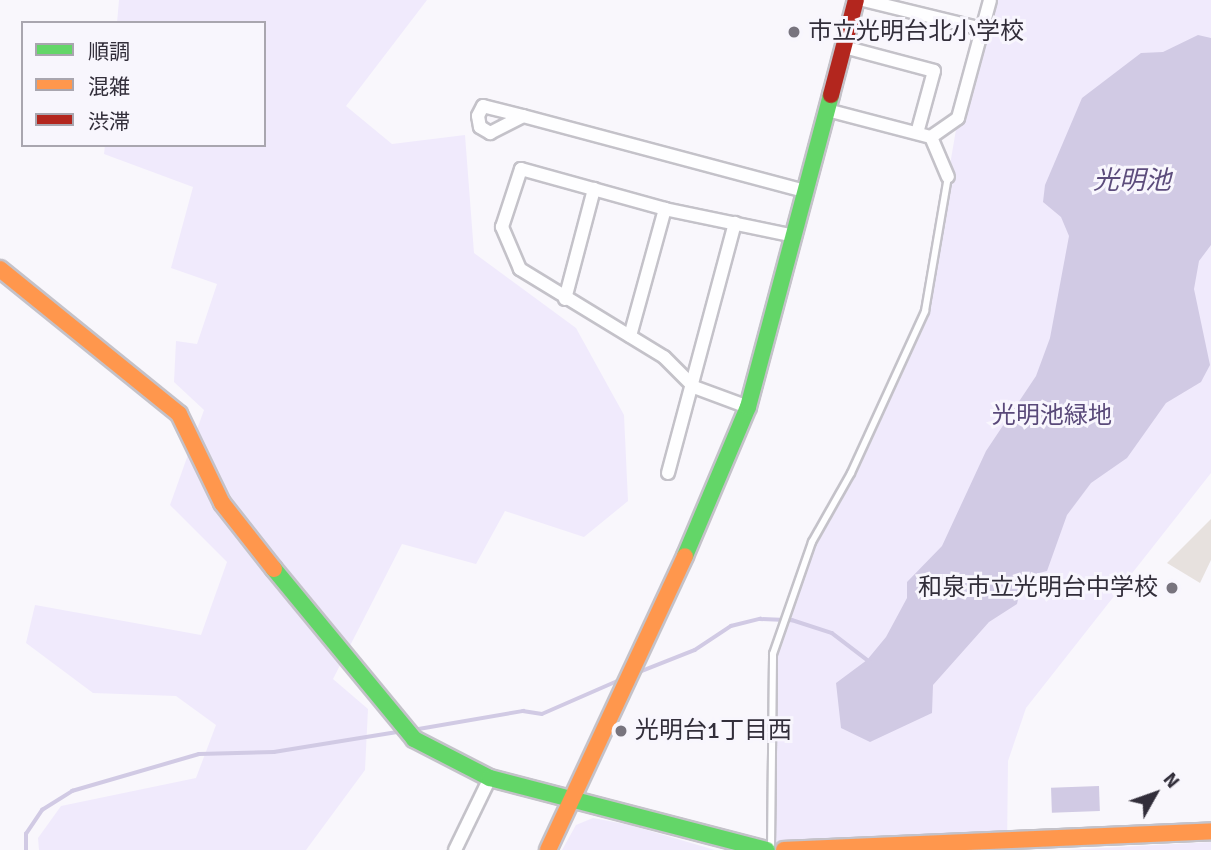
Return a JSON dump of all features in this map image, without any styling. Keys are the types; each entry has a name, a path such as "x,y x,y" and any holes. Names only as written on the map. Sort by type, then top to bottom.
{"street":[{"path":"548,850 713,495 748,407 856,0"},
{"path":"863,0 982,29"},
{"path":"931,137 958,118 992,2"},
{"path":"844,47 934,71 917,133"},
{"path":"827,110 931,137"},
{"path":"523,116 805,191"},
{"path":"931,137 948,177"},
{"path":"748,407 694,387 664,357 565,299 520,268 502,227 521,169 666,209 794,236"},
{"path":"565,299 594,189"},
{"path":"630,336 666,209"},
{"path":"668,473 694,387 736,223"},
{"path":"0,270 158,391 192,435 222,503 390,716 435,753 490,778 769,850"},
{"path":"455,850 490,778"},
{"path":"784,850 1211,831"}],"lane":[{"path":"769,850 773,654 812,542 852,473 925,311 948,177"}],"green space":[{"path":"119,0 427,0 346,106 392,144 465,135 474,253 576,328 624,415 628,501 584,537 505,511 476,564 402,544 333,679 368,709 365,770 306,850 39,850 38,838 61,806 196,778 216,725 176,696 93,693 26,643 35,605 201,635 227,562 170,505 204,410 174,382 176,341 197,344 217,284 171,268 193,187 104,154 105,147 266,147 266,21 117,21"},
{"name":"光明池緑地","path":"990,0 1211,0 1211,473 1026,708 1008,761 1007,850 771,850 773,654 812,542 851,473 925,311 958,118"},
{"path":"593,818 630,825 715,850 562,850 576,825"},
{"path":"1211,842 1211,850 1067,850 1119,847"}],"water":[{"name":"光明池","path":"1198,35 1211,38 1211,245 1199,261 1194,289 1210,365 1201,382 1166,403 1127,458 1091,483 1067,515 1047,571 1023,577 1017,604 989,622 933,685 932,713 870,742 841,728 836,683 867,660 886,637 907,598 907,582 942,546 986,451 1036,376 1050,338 1069,236 1061,217 1043,202 1045,185 1082,98 1141,53 1163,52"},
{"path":"1099,786 1100,811 1052,813 1051,788"}],"building":[{"path":"1211,519 1211,560 1200,583 1167,563"}],"waterway":[{"path":"637,673 695,650 731,626 760,619 792,620 832,633 870,662"},
{"path":"413,730 523,711 542,714 620,680"},
{"path":"26,850 26,834 42,810 72,791 199,754 274,752 398,732"}],"traffic: fast":[{"path":"685,556 748,407 831,95"},
{"path":"274,569 414,739 490,778 767,850"}],"traffic: slow":[{"path":"0,269 179,414 222,503 274,569"},
{"path":"548,850 685,556"},
{"path":"784,850 1211,831"}],"traffic: jam":[{"path":"831,95 856,0"}],"place":[{"name":"市立光明台北小学校","path":"794,32"},
{"name":"和泉市立光明台中学校","path":"1172,588"},
{"name":"光明台1丁目西","path":"621,731"}]}
